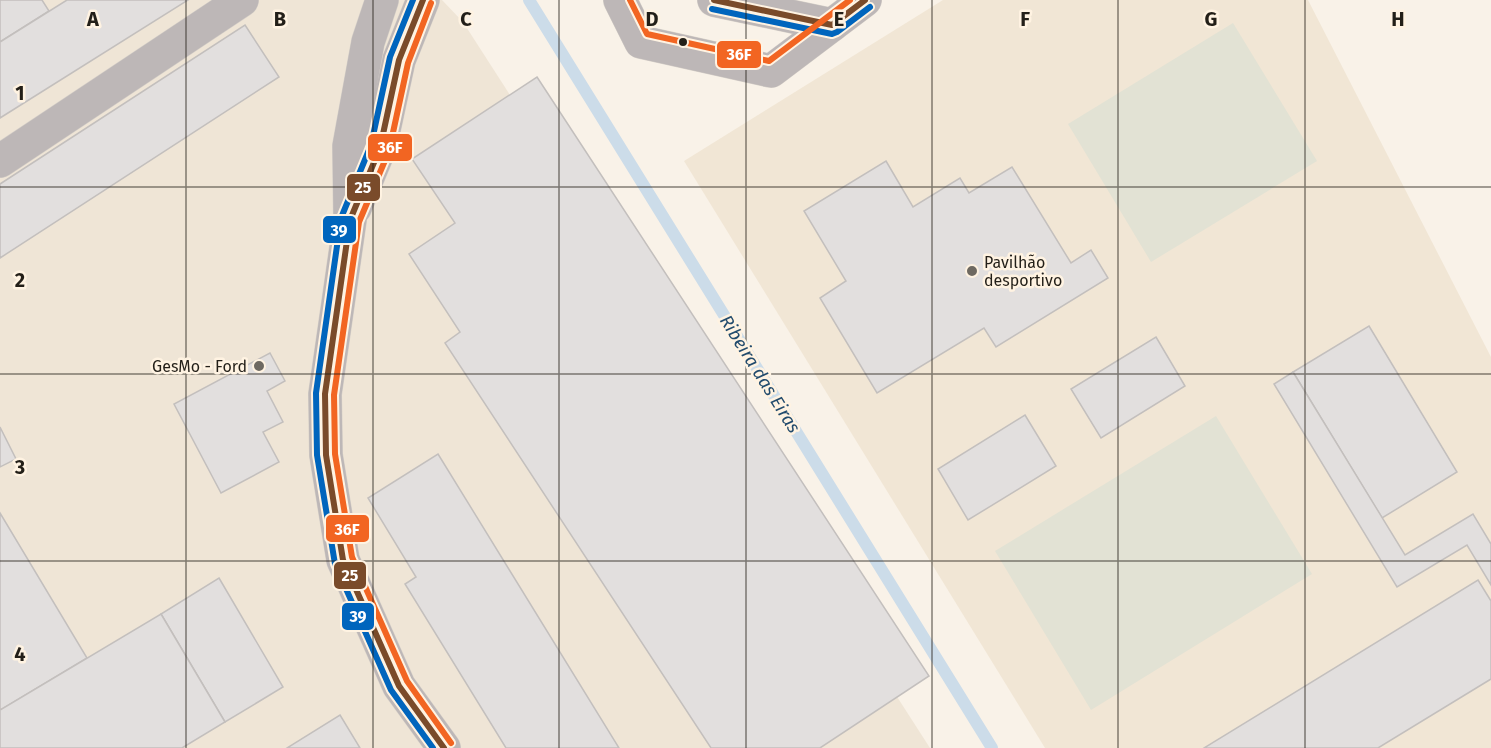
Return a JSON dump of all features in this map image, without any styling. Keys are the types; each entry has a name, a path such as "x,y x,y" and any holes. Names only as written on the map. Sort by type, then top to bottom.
{"street":[{"path":"0,161 242,0"},
{"path":"382,0 368,42 349,146 350,220 325,394 326,454 344,560 399,686 444,748"},
{"path":"350,220 380,148 399,60 423,0"},
{"path":"620,0 641,42 771,71 865,0"},
{"path":"714,0 832,25"}],"shaded area":[{"path":"0,0 442,0 463,22 930,748 0,748"},
{"path":"943,0 1308,0 1491,357 1491,748 1045,748 684,161"},
{"path":"1233,23 1317,161 1151,262 1068,124"},
{"path":"1216,416 1312,574 1091,710 995,551"}],"building":[{"path":"0,0 42,0 49,11 0,42"},
{"path":"67,0 188,0 0,118 0,42"},
{"path":"245,25 279,77 0,258 0,184"},
{"path":"537,77 929,676 820,748 711,748 445,343 460,332 409,254 455,223 412,159"},
{"name":"Pavilhão desportivo","path":"886,161 913,207 960,178 969,193 1012,167 1071,263 1091,250 1108,278 996,347 984,328 877,393 820,298 846,281 804,211"},
{"path":"1369,326 1457,472 1382,518 1293,372"},
{"path":"1156,337 1185,386 1101,438 1071,389"},
{"path":"270,353 285,381 267,391 283,422 263,432 279,462 221,493 174,404"},
{"path":"1293,372 1405,555 1473,514 1491,544 1491,585 1467,545 1397,587 1274,384"},
{"path":"1025,415 1056,466 968,520 938,469"},
{"path":"0,427 16,459 0,467"},
{"path":"438,454 619,748 506,748 405,584 416,577 368,498"},
{"path":"0,513 87,658 0,710"},
{"path":"219,578 283,687 225,722 161,614"},
{"path":"1478,580 1491,601 1491,679 1378,748 1204,748"},
{"path":"161,614 225,722 182,748 0,748 0,710"},
{"path":"340,715 360,748 287,748"}],"waterway":[{"name":"Ribeira das Eiras","path":"529,0 992,748"}],"transit line":[{"name":"39","path":"413,0 390,57 371,145 341,218 316,393 317,455 335,564 391,690 433,748"},
{"name":"25","path":"423,0 399,60 380,148 350,220 325,394 326,455 343,560 399,686 444,748"},
{"name":"36F","path":"630,0 647,34 769,61 850,0"},
{"name":"25","path":"714,0 832,25 865,0"},
{"name":"36F","path":"431,3 408,63 389,151 359,222 334,395 335,454 352,557 407,681 451,743"},
{"name":"39","path":"712,9 832,34 870,7"}],"place":[{"name":"Pavilhão desportivo","path":"972,271"},
{"name":"GesMo - Ford","path":"259,366"}]}
